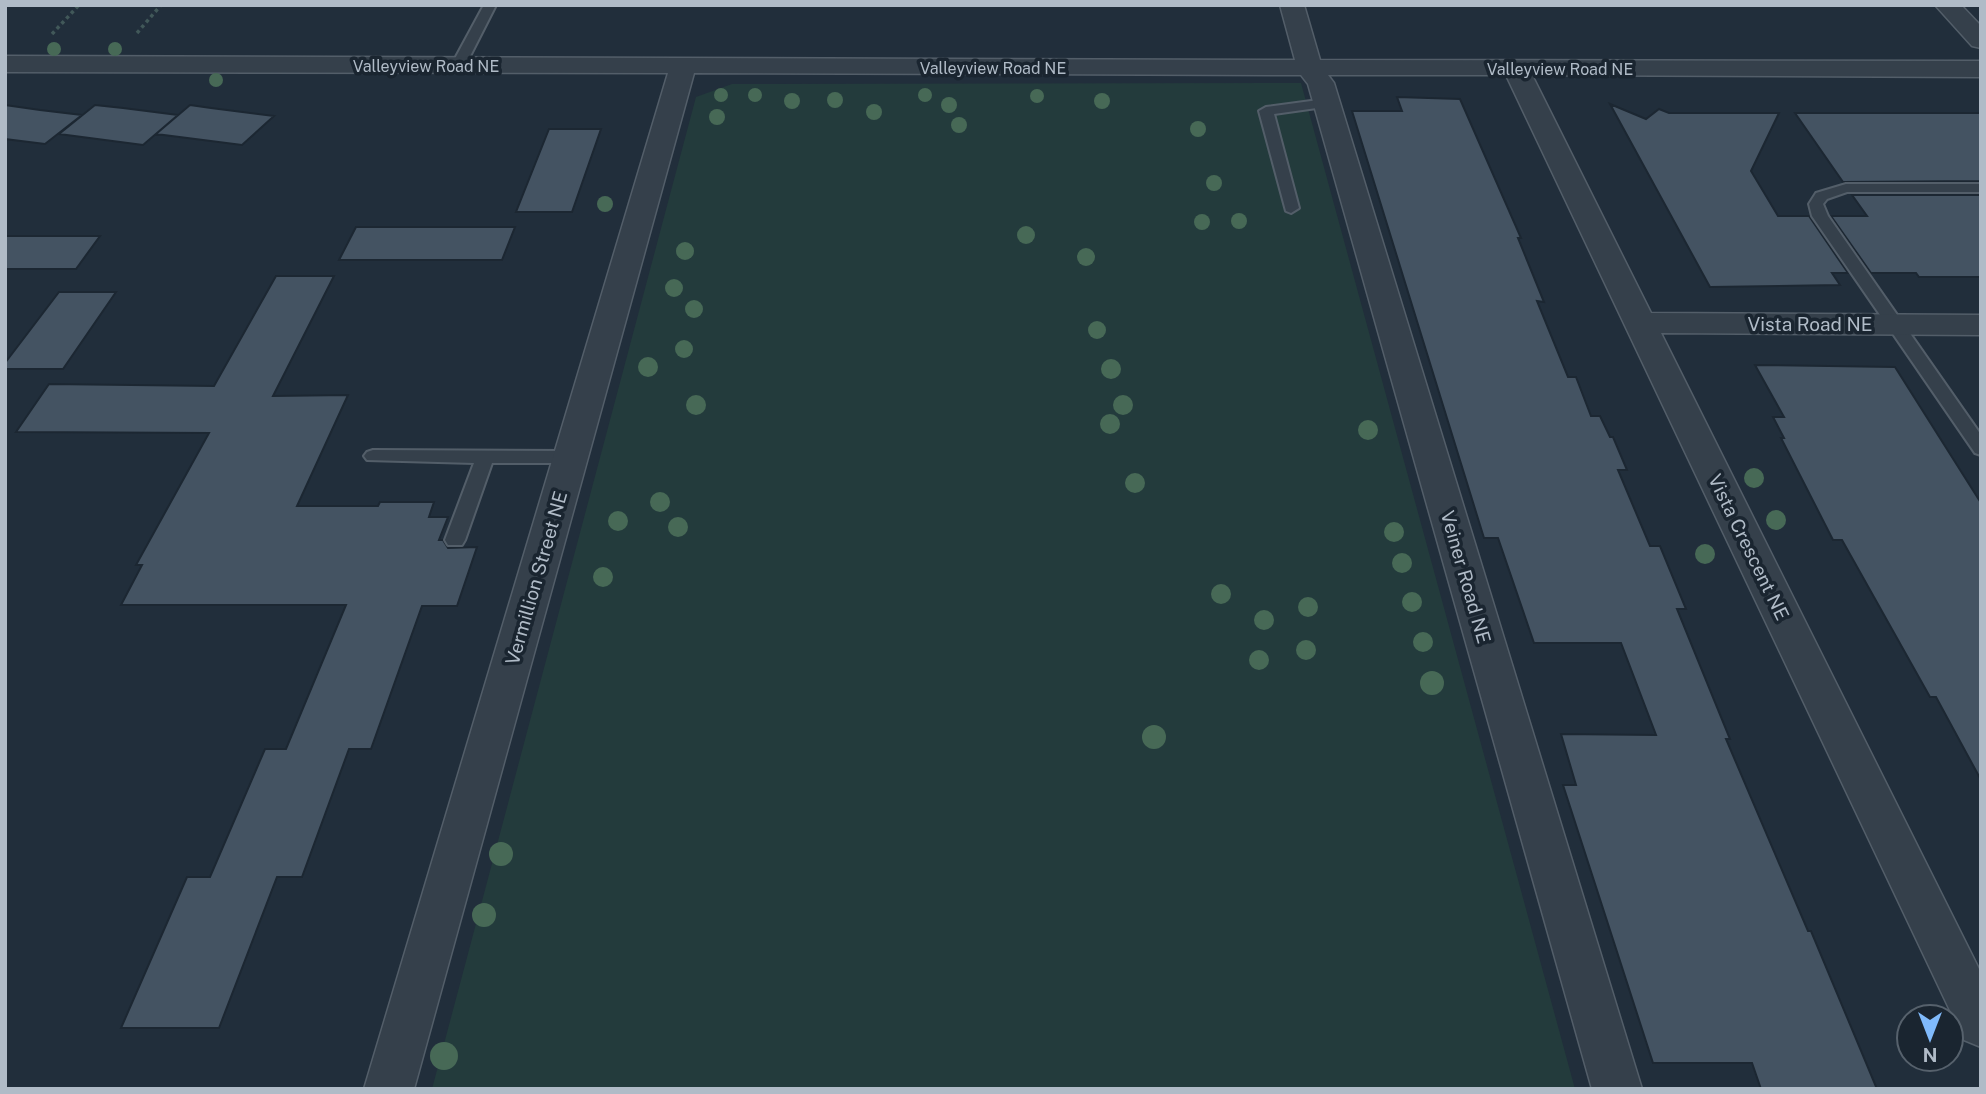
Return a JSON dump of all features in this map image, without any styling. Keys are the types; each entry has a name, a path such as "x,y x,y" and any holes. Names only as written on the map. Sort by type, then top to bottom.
{"street":[{"name":"Veiner Road NE","path":"1292,5 1310,69 1321,83 1617,1089"},
{"path":"1947,5 1981,41"},
{"name":"Valleyview Road NE","path":"5,64 1981,69"},
{"name":"Vermillion Street NE","path":"389,1089 683,67"},
{"name":"Vista Crescent NE","path":"1517,69 1981,1024"},
{"name":"Vista Road NE","path":"1640,323 1981,325"}],"lane":[{"path":"458,66 490,5"},
{"path":"1290,208 1266,111 1326,103"},
{"path":"1981,188 1846,188 1821,197 1816,204 1820,216 1981,449"},
{"path":"373,456 570,457"},
{"path":"455,540 485,456"}],"path":[{"path":"46,41 79,5"},
{"path":"131,41 161,5"}],"green space":[{"path":"1301,83 1575,1089 432,1089 696,97 732,84"}],"building":[{"path":"1397,97 1460,99 1521,238 1518,238 1544,302 1537,301 1568,377 1576,377 1591,416 1600,416 1610,437 1613,437 1627,470 1618,470 1650,546 1660,546 1686,609 1677,609 1730,739 1726,739 1877,1089 1761,1089 1752,1063 1653,1063 1563,785 1576,785 1561,734 1656,735 1621,643 1534,643 1498,538 1484,538 1352,111 1402,111"},
{"path":"1610,104 1646,119 1659,109 1669,113 1779,113 1751,171 1778,216 1809,216 1848,273 1832,273 1840,285 1710,287"},
{"path":"5,105 82,115 45,144 5,139"},
{"path":"95,105 178,115 143,145 59,134"},
{"path":"190,105 274,116 242,145 156,134"},
{"path":"1795,113 1981,113 1981,181 1843,182"},
{"path":"549,129 601,129 572,212 516,212"},
{"path":"1852,195 1981,195 1981,277 1919,277 1916,273 1871,273 1831,216 1867,216"},
{"path":"356,227 515,227 502,260 339,260"},
{"path":"5,236 100,236 76,269 5,269"},
{"path":"276,276 334,276 273,396 348,395 297,506 378,506 380,502 434,502 429,517 448,517 439,540 443,540 448,548 477,547 457,606 422,606 371,749 349,749 302,877 277,877 219,1028 121,1028 187,877 210,877 265,749 286,749 346,605 121,605 142,565 136,565 209,433 16,432 49,384 214,386"},
{"path":"59,292 116,292 63,369 5,369 5,363"},
{"path":"1755,365 1895,367 1981,503 1981,780 1936,697 1930,697 1842,540 1833,540 1781,438 1784,438 1773,417 1784,417"}]}
